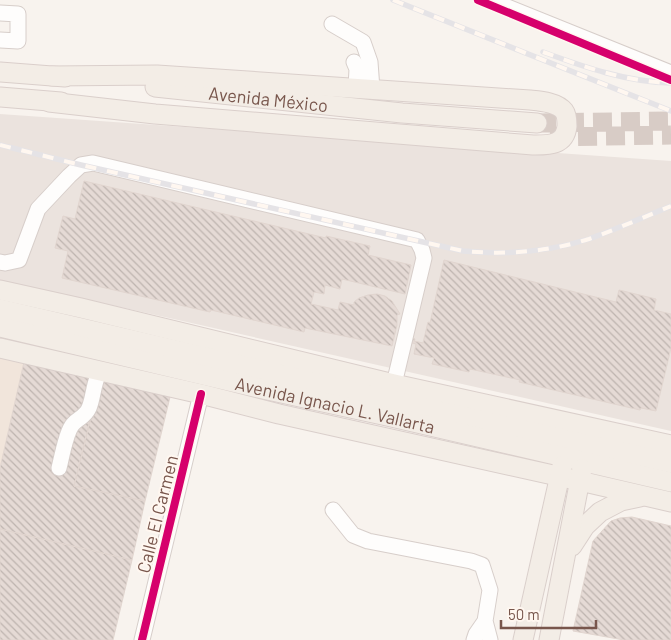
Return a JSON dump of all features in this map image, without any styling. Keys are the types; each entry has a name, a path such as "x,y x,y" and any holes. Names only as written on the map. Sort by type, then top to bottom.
{"main road":[{"name":"Avenida México","path":"0,72 402,113 536,130 48,102 0,97"},
{"path":"48,102 155,114 533,144 557,143 563,138 566,131 567,119 564,111 556,105 545,102 157,75 52,76"},
{"name":"Avenida Ignacio L. Vallarta","path":"0,290 394,384 587,444 671,482"},
{"path":"81,308 213,358"},
{"name":"Avenida Ignacio L. Vallarta","path":"0,309 671,463"},
{"name":"Avenida Ignacio L. Vallarta","path":"0,327 386,416 567,439"},
{"name":"Avenida Ignacio L. Vallarta","path":"0,348 201,394 279,414 671,502"},
{"path":"31,355 165,366"},
{"path":"254,387 279,414"},
{"path":"523,640 567,439"},
{"path":"549,640 587,444"},
{"name":"Avenida Ignacio L. Vallarta","path":"587,444 671,445"},
{"path":"566,555 585,526 600,512 621,501 645,496"}],"street":[{"path":"490,0 671,73"},
{"path":"0,13 18,14 18,41 0,40"},
{"path":"332,24 363,42 370,62 364,89"},
{"path":"354,62 364,89"},
{"path":"0,262 5,263 19,260 38,209 81,166 93,163 417,240 424,258 394,384"},
{"path":"59,468 70,429 74,423 82,418 89,408 96,378 100,371"},
{"name":"Calle El Carmen","path":"142,640 201,394"},
{"path":"333,510 353,535 368,540 472,561 482,565 490,590 485,621 490,640"},
{"path":"474,640 485,621"}],"shaded area":[{"path":"0,114 671,161 671,431 0,280"},
{"path":"0,356 24,362 0,468"}],"building":[{"path":"84,181 326,238 326,236 370,246 368,255 411,265 405,294 342,279 340,289 325,285 324,294 314,292 311,304 338,310 340,302 354,305 354,302 359,298 368,295 377,294 385,296 392,301 400,314 397,315 397,325 392,346 305,328 304,332 62,278 68,251 55,248 63,216 75,219"},
{"path":"444,260 616,302 619,290 656,299 654,310 671,314 671,348 656,411 641,408 640,410 470,369 469,372 432,364 434,358 414,354 416,344 405,341 406,336 415,339 414,341 423,343 428,322 430,323"},
{"path":"24,362 100,380 74,486 145,501 132,560 0,529 0,468"},
{"path":"100,380 170,397 145,501 74,486"},
{"path":"632,517 671,526 671,640 624,640 573,631 593,541 611,521"},
{"path":"0,529 132,560 113,640 0,640"}],"tunnel":[{"path":"537,123 671,121"},
{"path":"550,137 671,135"}],"railway":[{"path":"393,0 671,111"},
{"path":"543,52 622,77 671,83"},
{"path":"0,145 463,251 495,253 558,247 589,239 671,206"}],"cycle path":[{"path":"478,0 671,80"},
{"path":"142,640 201,394"}]}
